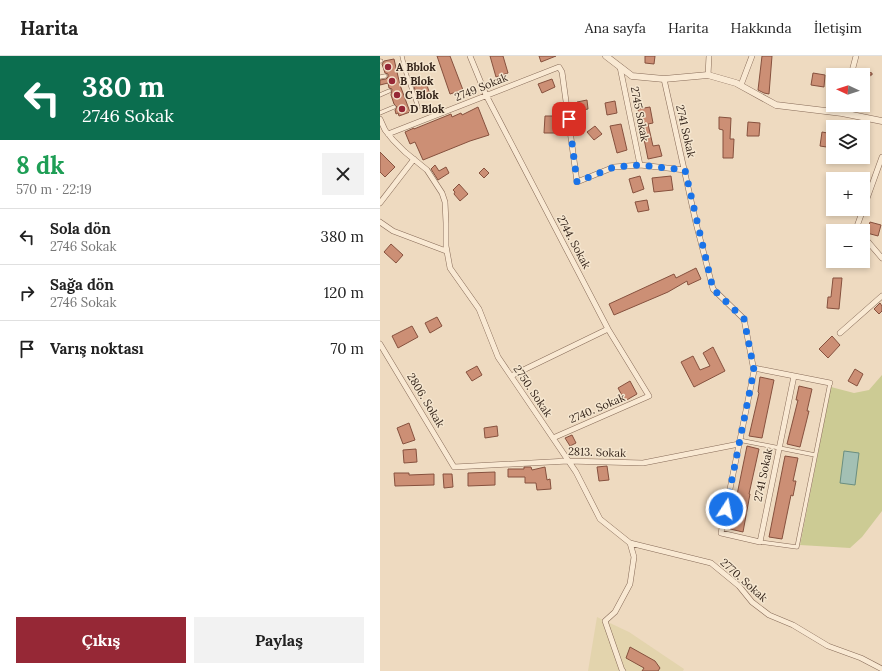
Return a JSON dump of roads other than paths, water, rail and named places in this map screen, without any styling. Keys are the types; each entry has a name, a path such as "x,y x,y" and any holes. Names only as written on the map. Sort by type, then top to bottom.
{"street":[{"path":"402,56 406,73 418,107"},
{"name":"2744. Sokak","path":"470,56 486,95 608,329 649,396"},
{"path":"606,56 632,76 664,79 708,75 736,82 776,105 826,110"},
{"path":"708,75 709,56"},
{"path":"741,85 752,56"},
{"path":"853,68 856,56"},
{"name":"2749 Sokak","path":"388,134 559,67 562,72 577,182 614,167 640,165"},
{"name":"2745 Sokak","path":"620,67 640,165"},
{"path":"380,77 385,76"},
{"name":"2741 Sokak","path":"664,79 713,289 744,319 754,368 721,533 760,542 794,376"},
{"path":"380,95 389,91"},
{"path":"380,113 394,108"},
{"path":"842,112 882,121"},
{"name":"2750. Sokak","path":"380,119 382,127 388,134 405,152 427,170 442,194 446,223 446,251 450,268 478,310 498,358 576,472 600,519 630,542"},
{"path":"858,224 882,157"},
{"path":"380,203 414,159"},
{"path":"640,165 685,170"},
{"path":"380,222 393,231 446,251"},
{"path":"870,244 882,258"},
{"path":"840,333 882,296"},
{"path":"511,376 608,329"},
{"name":"2806. Sokak","path":"380,344 454,467"},
{"path":"754,368 830,383 797,547 760,542"},
{"name":"2740. Sokak","path":"553,438 649,396"},
{"path":"739,442 815,455"},
{"name":"2813. Sokak","path":"454,467 568,461 643,463 739,442"},
{"path":"623,671 605,621 615,612 630,584 634,557 630,542"},
{"name":"2770. Sokak","path":"630,542 710,563 739,586 752,602 769,615 793,626 828,646 861,658 882,669"}],"place":[{"name":"A Bblok","path":"388,67"},
{"name":"B Blok","path":"392,81"},
{"name":"C Blok","path":"397,95"},
{"name":"D Blok","path":"402,109"}]}
